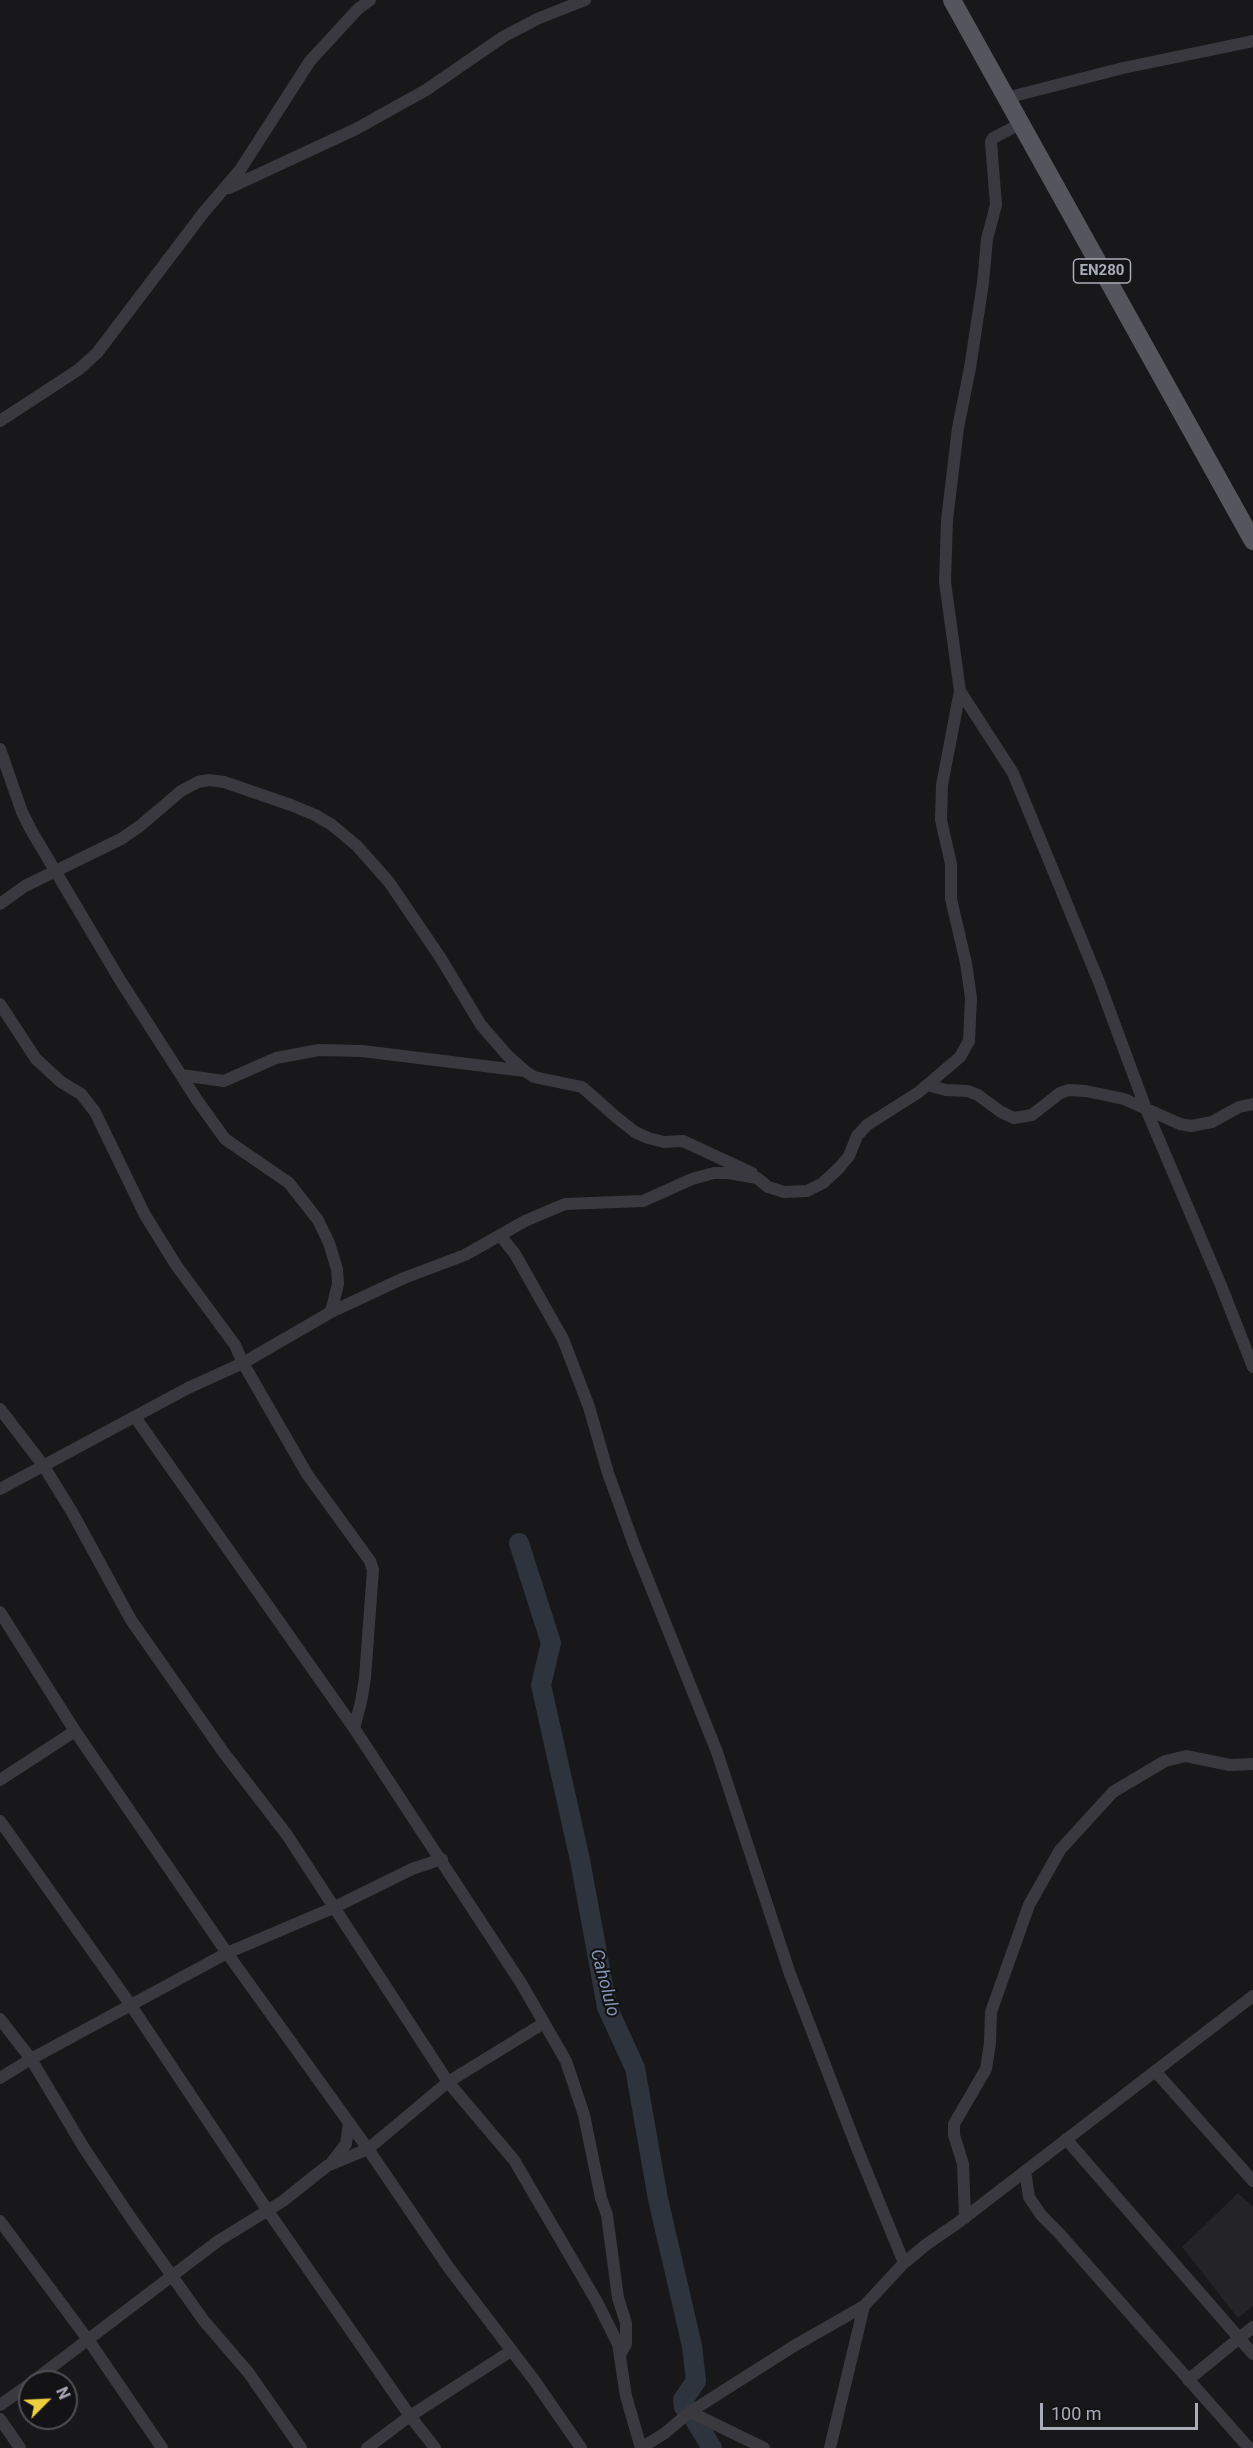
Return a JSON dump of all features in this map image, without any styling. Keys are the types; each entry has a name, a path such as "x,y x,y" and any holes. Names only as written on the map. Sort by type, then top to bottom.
{"main road":[{"name":"EN280","path":"952,0 1253,541"}],"street":[{"path":"0,421 78,370 97,353 204,212 250,156 310,61 358,9 370,0"},
{"path":"225,189 356,129 426,90 503,37 537,19 585,0"},
{"path":"1006,98 1123,68 1253,41"},
{"path":"0,904 25,886 130,832 181,791 198,782 209,780 224,782 315,815 357,846 389,882 445,964 481,1025 507,1055 525,1071 534,1077 582,1087 635,1132 664,1142 682,1141 696,1146 750,1171 768,1187 795,1193 807,1191 823,1183 849,1156 857,1136 867,1125 927,1085 960,1057 969,1041 971,998 966,963 951,899 951,864 941,820 942,785 960,691 945,582 947,520 958,428 972,357 987,239 996,205 991,142 993,138 1020,124"},
{"path":"960,691 1013,773 1099,982 1146,1109 1253,1367"},
{"path":"0,749 22,812 54,870 120,980 181,1075 225,1139 289,1183 318,1220 329,1243 337,1269 338,1284 332,1312"},
{"path":"0,1004 36,1059 61,1082 81,1094 95,1112 145,1215 183,1275 235,1345 307,1474 370,1561 373,1570 364,1678 354,1728"},
{"path":"181,1075 224,1081 276,1058 319,1050 362,1051 525,1071"},
{"path":"927,1085 946,1090 968,1091 1014,1118 1032,1115 1060,1093 1069,1090 1109,1095 1180,1124 1202,1125 1239,1107 1253,1104"},
{"path":"0,1489 188,1388 243,1363 332,1312 404,1278 465,1255 525,1221 565,1204 642,1201 692,1179 714,1173 757,1178"},
{"path":"500,1235 515,1254 563,1339 589,1407 608,1473 634,1545 717,1752 794,1984 904,2263"},
{"path":"0,1409 43,1466 72,1512 131,1620 224,1753 287,1835 448,2082 514,2160 597,2302 621,2354 626,2396 641,2448 665,2433 690,2412 794,2346 864,2306 904,2263 1252,1999"},
{"path":"135,1417 354,1728 442,1859 570,2069 584,2115 607,2215 618,2298 626,2323 626,2344 621,2354"},
{"path":"0,1612 75,1731 226,1953 368,2149 449,2268 534,2380 580,2448"},
{"path":"0,1780 75,1731"},
{"path":"965,2218 963,2164 954,2135 954,2124 986,2069 991,2012 1029,1905 1060,1850 1113,1792 1165,1761 1186,1756 1219,1764 1253,1764"},
{"path":"0,1821 130,2004 268,2211 410,2416 435,2448"},
{"path":"0,2078 130,2004 226,1953 333,1908 412,1869 442,1859"},
{"path":"0,2019 31,2059 84,2148 173,2278 204,2321 248,2372 301,2448"},
{"path":"327,2166 368,2149 448,2082 544,2023"},
{"path":"1155,2071 1253,2181"},
{"path":"49,2370 173,2278 218,2241 268,2211 327,2166 346,2144 349,2123"},
{"path":"1066,2139 1253,2354"},
{"path":"1025,2170 1029,2197 1041,2215 1249,2448"},
{"path":"0,2221 89,2341 162,2448"},
{"path":"830,2448 864,2306"},
{"path":"1188,2379 1253,2327"},
{"path":"367,2448 410,2416 511,2351"},
{"path":"0,2405 18,2392"},
{"path":"690,2412 764,2448"},
{"path":"0,2419 20,2448"}],"shaded area":[{"path":"1238,2193 1253,2207 1253,2306 1238,2318 1182,2247"}],"waterway":[{"name":"Caholulo","path":"519,1543 551,1643 541,1685 580,1860 607,2007 635,2068 658,2199 692,2346 696,2381 683,2400 684,2407 690,2412 712,2448"}]}
